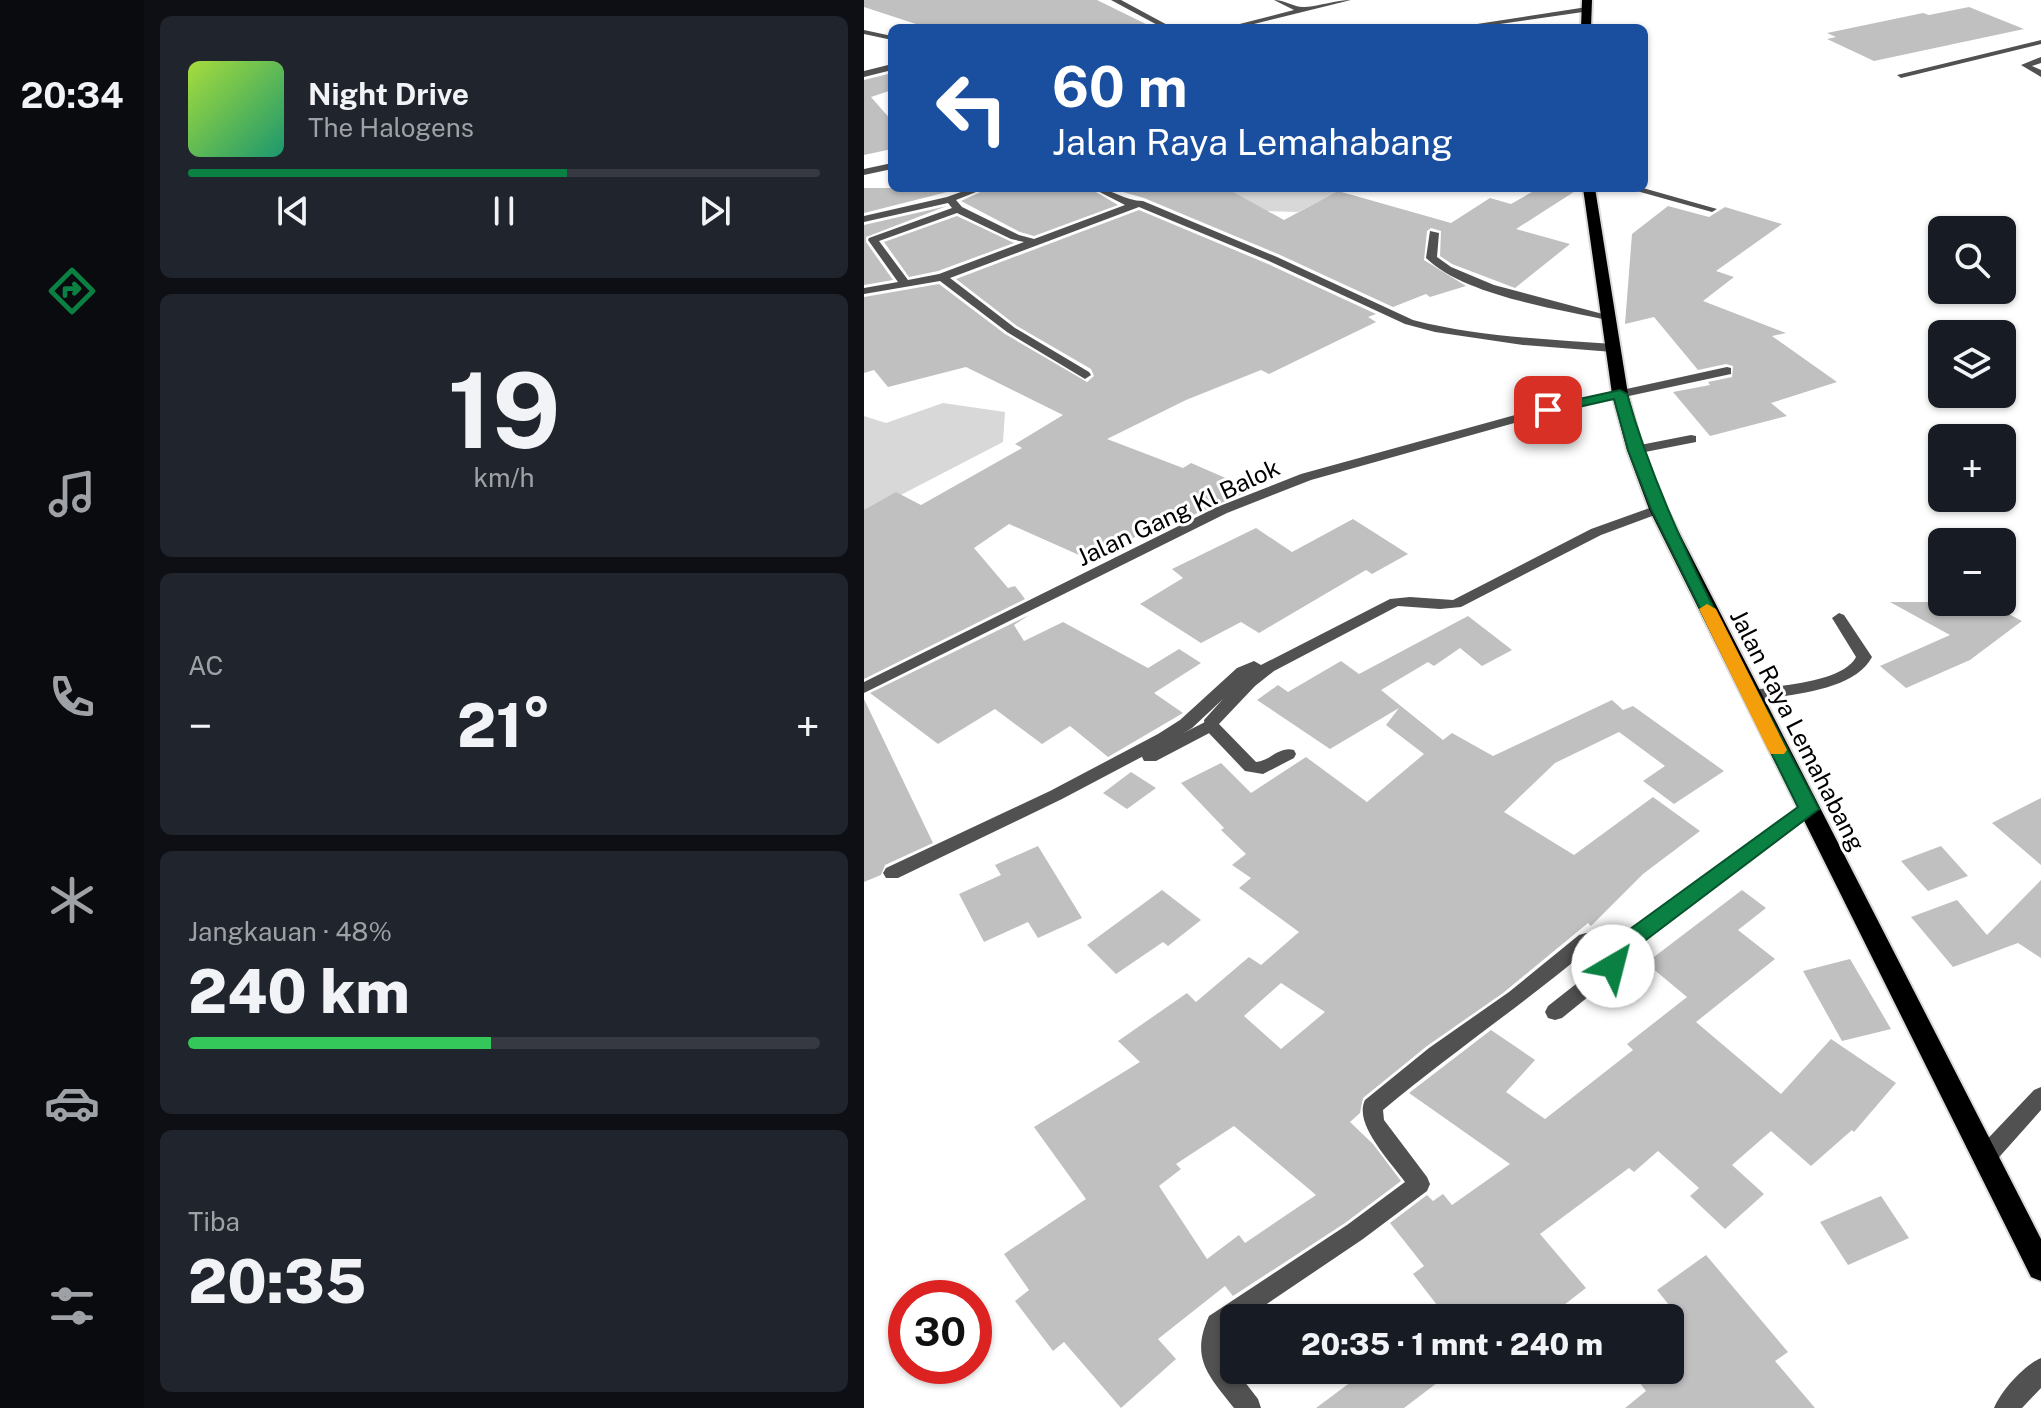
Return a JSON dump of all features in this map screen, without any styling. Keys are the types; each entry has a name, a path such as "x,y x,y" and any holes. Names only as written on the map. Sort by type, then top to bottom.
{"main road":[{"path":"1586,24 1587,4"},
{"name":"Jalan Raya Lemahabang","path":"1590,192 1620,394 1635,450 1658,509 2041,1268"}],"street":[{"path":"1115,0 1161,24"},
{"path":"1278,0 1302,11"},
{"path":"1245,24 1347,0"},
{"path":"1477,24 1587,4"},
{"path":"864,32 888,37"},
{"path":"1901,75 2040,43"},
{"path":"2041,60 2025,65 2041,74"},
{"path":"864,74 888,68"},
{"path":"864,172 888,167"},
{"path":"864,219 970,192"},
{"path":"1105,192 1133,205"},
{"path":"1646,192 1712,209"},
{"path":"950,199 958,209 1015,237 1035,242"},
{"path":"864,291 942,277 1133,205 1146,204 1409,322 1435,329 1523,341 1613,348"},
{"path":"905,284 874,239 958,209"},
{"path":"1434,233 1433,260 1464,277 1608,317"},
{"path":"942,277 1020,336 1085,375"},
{"name":"Jalan Gang Kl Balok","path":"864,688 1274,488 1548,410 1727,371"},
{"path":"1635,450 1691,439"},
{"path":"1150,757 1211,725 1212,720 1249,682 1310,644 1395,602 1456,604 1596,532 1658,509"},
{"path":"1750,696 1843,677 1858,671 1864,657 1839,618"},
{"path":"892,873 1128,758 1186,724 1243,672 1294,646 1310,644"},
{"path":"1211,725 1251,767 1263,768 1288,754"},
{"path":"1555,1012 1613,966 1616,951 1809,809"},
{"path":"1249,1408 1211,1355 1208,1338 1217,1324 1355,1232 1419,1184 1374,1123 1372,1106 1436,1054 1516,998 1586,940 1616,951"},
{"path":"1985,1157 2039,1101"},
{"path":"2006,1408 2041,1370"}],"shaded area":[{"path":"1229,192 1337,192 1298,212 1260,211"},
{"path":"943,403 1005,412 1003,442 864,514 864,416 886,423"}],"building":[{"path":"864,0 1097,0 1146,24 916,24 864,7"},
{"path":"1969,7 2024,29 1874,61 1827,39 1836,37 1827,33"},
{"path":"888,74 888,91 871,97 888,116 888,150 864,155 864,80"},
{"path":"864,188 888,188 888,192 947,192 864,213"},
{"path":"980,192 1096,192 1118,205 1034,236 1020,232 961,201"},
{"path":"1123,192 1233,192 1284,220 1342,192 1451,223 1490,198 1511,204 1532,192 1574,192 1516,229 1570,244 1515,288 1452,264 1440,256 1441,231 1431,228 1427,231 1424,260 1466,286 1430,297 1426,294 1393,307 1278,254"},
{"path":"947,206 866,237 866,242 893,280 864,285 864,225"},
{"path":"1668,206 1709,217 1725,207 1782,224 1716,271 1734,277 1703,301 1786,333 1772,336 1837,382 1771,403 1787,416 1710,436 1673,392 1732,377 1733,366 1726,364 1698,370 1654,317 1625,324 1632,234"},
{"path":"1139,210 1376,314 1368,317 1376,322 1269,374 1261,370 1186,400 1107,439 1183,468 1191,463 1251,489 1247,492 1193,515 1177,508 1097,563 1009,524 974,548 1008,588 1015,586 1025,599 864,679 864,510 896,492 921,505 1022,448 1015,444 1063,415 966,367 888,387 874,370 864,373 864,297 939,284 1005,334 1087,382 1094,376 1091,369 1017,326 956,279"},
{"path":"957,216 1014,243 938,271 909,277 884,242"},
{"path":"1353,519 1408,554 1372,574 1366,570 1259,633 1241,622 1201,643 1140,604 1183,578 1172,569 1256,528 1292,552"},
{"path":"1890,602 1928,602 1928,616 2013,616 2022,621 1970,660 1906,688 1880,666 1950,635"},
{"path":"1029,615 1014,625 1024,641 1063,622 1148,668 1179,649 1201,663 1154,693 1183,713 1108,757 1070,726 1042,744 995,709 938,744 870,693"},
{"path":"1468,616 1512,650 1482,666 1460,648 1434,666 1428,662 1381,690 1443,740 1452,733 1493,756 1612,700 1623,710 1633,706 1724,771 1674,804 1643,781 1665,766 1619,732 1555,763 1504,812 1574,855 1653,797 1700,831 1643,874 1591,926 1588,923 1503,993 1427,1046 1363,1098 1360,1113 1350,1122 1373,1144 1401,1181 1345,1223 1233,1296 1225,1286 1158,1339 1176,1359 1121,1408 1064,1342 1053,1351 1015,1301 1029,1290 1004,1254 1086,1199 1034,1127 1140,1062 1118,1041 1187,993 1196,1002 1249,957 1261,965 1299,932 1239,888 1251,878 1232,865 1246,854 1181,783 1221,763 1251,793 1306,757 1367,802 1424,754 1386,725 1399,708 1330,749 1257,700 1278,685 1288,692 1341,661 1359,674","holes":["1281,983 1325,1012 1281,1049 1244,1016","1234,1126 1316,1195 1245,1243 1239,1235 1207,1259 1159,1186 1181,1169 1176,1164"]},
{"path":"864,699 933,843 885,865 881,875 864,882"},
{"path":"1131,772 1156,788 1127,809 1103,793"},
{"path":"2041,798 2041,865 1992,823"},
{"path":"1038,846 1082,918 1038,938 1028,922 984,942 959,894 1001,875 995,865"},
{"path":"1941,846 1968,876 1928,891 1901,861"},
{"path":"2041,880 2041,958 2018,943 1953,967 1911,917 1957,900 1987,935"},
{"path":"1162,890 1201,920 1168,946 1163,942 1116,974 1087,945"},
{"path":"1742,890 1766,908 1738,930 1775,959 1696,1022 1781,1094 1831,1039 1896,1083 1854,1132 1852,1130 1811,1166 1771,1131 1732,1165 1764,1194 1725,1229 1690,1196 1699,1188 1658,1151 1634,1172 1629,1168 1540,1234 1586,1288 1565,1304 1436,1304 1413,1274 1424,1266 1390,1223 1427,1195 1433,1201 1443,1194 1452,1205 1510,1164 1409,1093 1491,1030 1535,1060 1506,1092 1545,1119 1633,1050 1627,1044 1687,997 1646,963"},
{"path":"1850,959 1891,1029 1842,1041 1803,971"},
{"path":"1881,1196 1909,1238 1848,1265 1820,1222"},
{"path":"1706,1255 1788,1352 1775,1361 1815,1408 1625,1408 1646,1391 1641,1384 1684,1384 1684,1304 1668,1304 1657,1290"},
{"path":"1348,1384 1436,1384 1404,1408 1316,1408"}],"slow traffic":[{"path":"1707,609 1778,750"}],"route":[{"path":"1548,410 1620,394 1635,450 1658,509 1809,809 1616,951 1613,966"}]}
